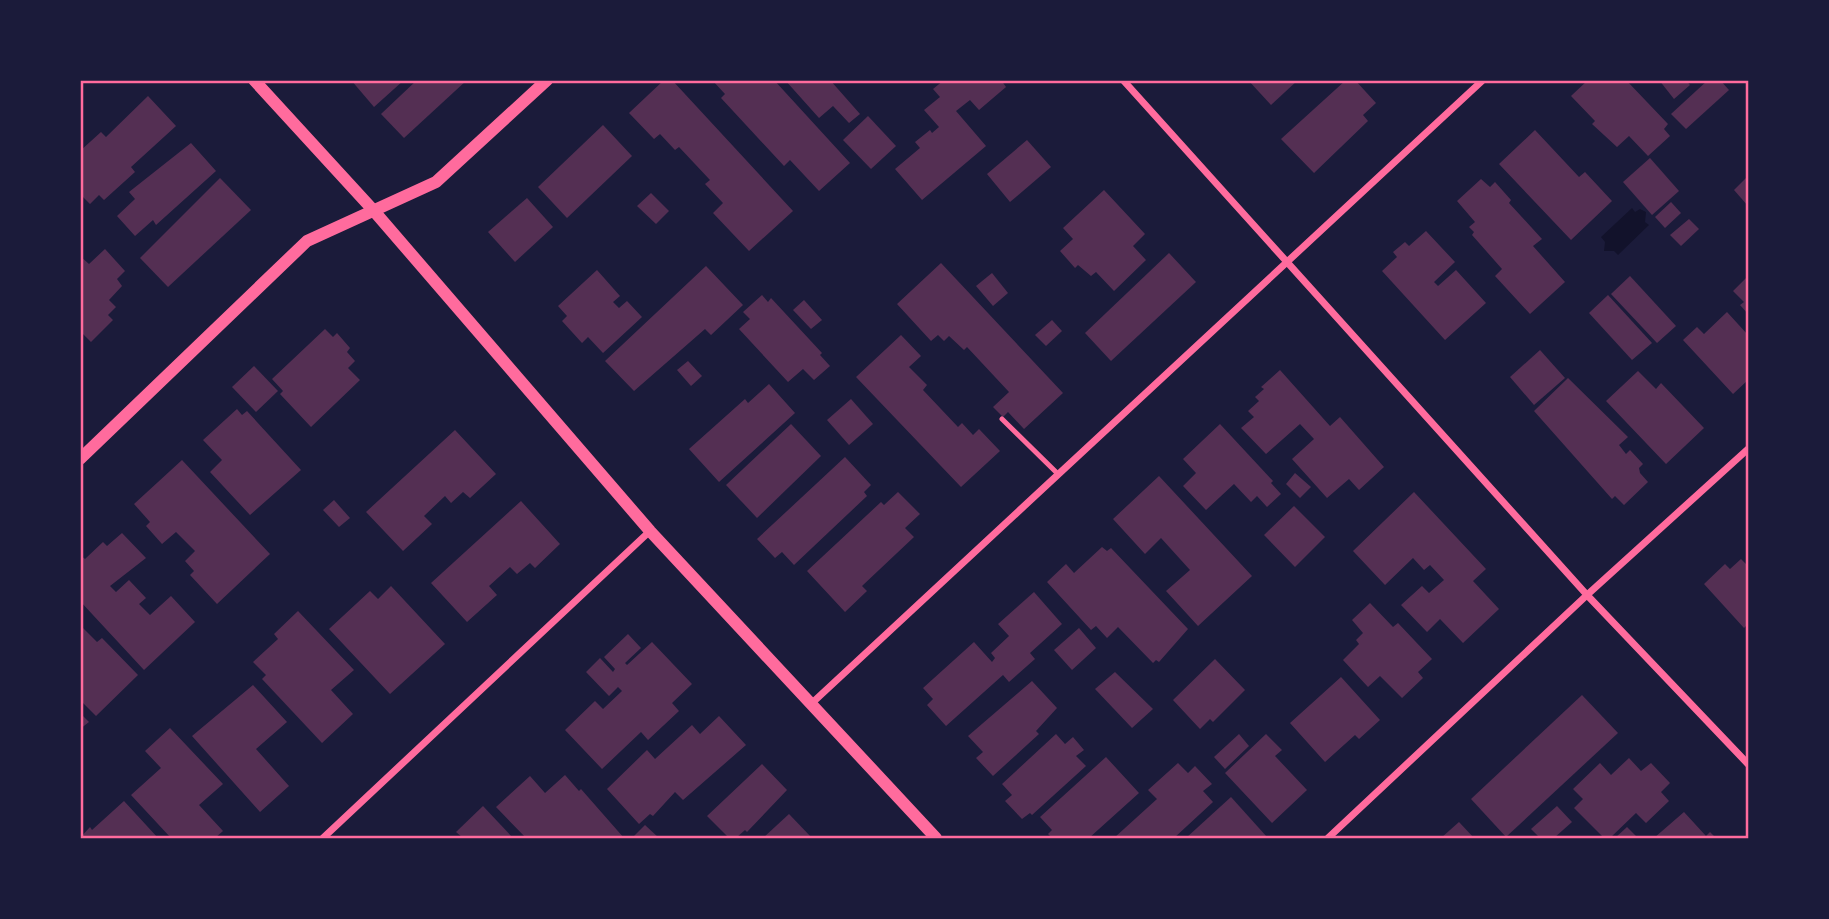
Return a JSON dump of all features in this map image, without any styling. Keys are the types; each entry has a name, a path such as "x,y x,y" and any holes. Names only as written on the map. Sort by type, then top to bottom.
{"street":[{"path":"254,80 374,211 650,531 936,838"},
{"path":"80,459 307,241 436,182 547,80"},
{"path":"1123,80 1587,595 1748,764"},
{"path":"811,704 1483,80"},
{"path":"1328,838 1587,595 1748,449"},
{"path":"323,838 650,531"}],"lane":[{"path":"1002,419 1058,474"}],"shaded area":[{"path":"1632,208 1635,212 1640,209 1646,212 1645,222 1649,225 1618,255 1614,251 1604,251 1605,242 1601,237"}],"building":[{"path":"351,80 404,80 374,107"},
{"path":"417,80 467,80 404,138 381,114"},
{"path":"664,80 672,80 793,211 749,251 713,213 723,203 705,184 710,180 679,147 675,150 660,134 654,139 629,113"},
{"path":"712,80 774,80 850,163 819,191 790,160 784,166 721,98 725,94"},
{"path":"785,80 830,80 860,114 849,123 833,106 819,118"},
{"path":"944,80 1001,80 1006,87 979,110 970,100 956,111 986,146 922,200 895,169 920,148 915,142 930,130 932,133 939,127 924,110 940,97 933,89"},
{"path":"1248,80 1298,80 1271,105"},
{"path":"1346,80 1355,80 1376,103 1363,115 1368,121 1314,173 1281,139"},
{"path":"1588,80 1626,80 1668,124 1664,129 1670,136 1648,156 1629,136 1617,147 1592,124 1595,121 1571,96"},
{"path":"1659,80 1686,80 1690,85 1674,99"},
{"path":"1708,80 1720,80 1729,90 1686,129 1671,114"},
{"path":"148,96 176,126 131,167 135,172 104,200 99,195 90,204 80,194 80,151 101,132 106,137"},
{"path":"868,116 896,146 871,169 843,140"},
{"path":"603,125 632,156 567,218 538,187"},
{"path":"1535,130 1579,177 1585,172 1612,201 1571,240 1499,164"},
{"path":"1027,140 1051,167 1010,202 987,174"},
{"path":"191,143 216,171 156,225 153,220 135,236 117,216 135,199 129,192"},
{"path":"1650,158 1679,191 1652,215 1623,182"},
{"path":"1748,176 1748,206 1734,190"},
{"path":"220,178 251,210 168,287 140,258"},
{"path":"1481,179 1490,187 1495,182 1511,200 1509,203 1542,239 1533,246 1565,282 1530,314 1495,276 1502,269 1472,235 1474,232 1469,227 1475,222 1457,201"},
{"path":"1104,190 1145,234 1133,246 1146,260 1114,291 1096,272 1091,276 1078,265 1075,268 1060,251 1073,239 1063,228"},
{"path":"651,193 669,211 656,224 637,206"},
{"path":"527,198 553,227 515,262 488,232"},
{"path":"1671,202 1681,213 1665,228 1655,217"},
{"path":"1689,219 1699,229 1681,246 1670,235"},
{"path":"1426,231 1455,262 1434,282 1438,286 1456,270 1486,303 1445,340 1382,271 1397,257 1393,252 1405,242 1409,246"},
{"path":"105,249 125,271 117,279 122,286 109,300 116,307 108,315 113,320 91,342 80,331 80,256 89,264"},
{"path":"1169,253 1196,282 1111,361 1085,333"},
{"path":"941,263 1063,393 1024,429 1008,412 1003,417 993,407 1009,392 967,347 964,350 949,336 944,341 938,335 931,341 897,304"},
{"path":"706,266 743,305 711,335 705,329 634,391 605,361"},
{"path":"597,270 620,296 613,302 619,308 627,301 642,317 603,353 588,337 582,343 562,321 567,316 558,306"},
{"path":"992,273 1008,293 993,306 976,286"},
{"path":"1630,276 1676,326 1657,343 1611,294"},
{"path":"1748,276 1748,314 1740,305 1744,302 1733,291"},
{"path":"762,295 768,302 771,298 822,353 820,355 830,366 814,380 803,369 788,382 739,329 750,319 743,312"},
{"path":"1608,295 1652,343 1632,360 1589,313"},
{"path":"804,300 822,320 811,329 793,310"},
{"path":"1727,312 1748,335 1748,380 1733,394 1683,340 1697,327 1704,334"},
{"path":"1052,320 1062,331 1046,346 1035,335"},
{"path":"325,329 333,337 337,333 350,348 347,352 355,361 348,368 360,380 311,427 280,394 283,391 272,379"},
{"path":"901,335 921,356 909,367 927,385 923,390 958,427 962,423 973,435 979,429 1000,451 961,487 856,377"},
{"path":"1540,350 1565,378 1534,405 1510,377"},
{"path":"688,361 702,376 691,386 677,370"},
{"path":"254,366 278,391 256,412 232,387"},
{"path":"1280,370 1330,426 1340,417 1384,467 1359,490 1349,479 1327,498 1292,459 1314,439 1300,424 1266,454 1241,428 1254,417 1248,411 1259,401 1255,397 1264,389 1261,387"},
{"path":"1638,371 1656,389 1661,383 1704,428 1666,464 1606,401"},
{"path":"1568,378 1628,437 1619,445 1626,454 1630,450 1643,464 1639,468 1640,473 1648,482 1624,505 1615,496 1612,499 1534,411"},
{"path":"769,384 795,413 719,482 689,449 745,399 748,403"},
{"path":"851,399 873,424 849,445 827,420"},
{"path":"237,409 242,415 247,411 301,470 250,515 210,472 222,460 203,440"},
{"path":"791,424 821,456 757,518 726,485"},
{"path":"1220,424 1273,481 1271,483 1281,494 1267,507 1257,496 1251,502 1234,484 1206,510 1183,486 1196,473 1183,459"},
{"path":"455,430 496,474 470,498 463,492 451,503 445,496 424,516 432,524 403,551 366,512"},
{"path":"845,457 871,485 864,492 867,496 794,565 782,552 775,558 757,539"},
{"path":"182,460 270,554 217,604 190,575 194,571 185,561 195,551 176,532 162,544 146,526 150,522 134,504"},
{"path":"1295,473 1311,487 1300,498 1286,484"},
{"path":"1159,476 1252,576 1198,626 1166,591 1190,570 1161,538 1145,554 1113,519"},
{"path":"898,492 920,514 905,528 914,537 862,586 867,591 845,612 807,571 881,502 884,505"},
{"path":"1414,492 1486,569 1473,581 1499,609 1463,643 1440,619 1427,632 1401,605 1422,586 1429,593 1444,580 1430,565 1424,570 1413,558 1385,585 1353,551"},
{"path":"334,500 350,518 339,527 323,510"},
{"path":"521,501 560,544 535,568 530,563 517,574 510,567 489,586 497,595 467,622 431,583"},
{"path":"1294,506 1325,537 1295,567 1264,535"},
{"path":"122,533 146,558 110,586 116,592 129,580 146,598 139,604 150,615 171,596 195,622 144,670 80,601 80,555 85,559 103,542 107,546"},
{"path":"1102,547 1107,551 1111,548 1188,629 1159,662 1156,660 1153,663 1118,627 1107,638 1096,626 1091,630 1047,582 1066,564 1074,573"},
{"path":"1741,559 1746,564 1748,562 1748,624 1744,628 1704,584 1725,564 1730,569"},
{"path":"391,586 445,644 390,694 329,629 370,591 378,599"},
{"path":"1034,592 1062,624 1030,653 1035,659 1009,682 1003,675 946,726 927,705 933,699 923,688 974,642 992,662 995,658 991,653 1009,636 998,624"},
{"path":"1370,603 1393,627 1398,623 1432,659 1418,672 1423,678 1402,698 1380,676 1368,687 1343,660 1359,644 1356,640 1363,633 1352,620"},
{"path":"298,611 354,670 331,690 353,714 322,743 262,679 266,675 253,662 278,639 274,634"},
{"path":"80,625 97,642 102,638 138,675 96,716 80,700"},
{"path":"1079,628 1096,648 1072,670 1054,650"},
{"path":"628,634 641,648 625,663 627,665 652,642 692,684 672,703 679,711 648,740 641,732 602,769 565,730 595,701 603,709 622,691 618,687 609,696 586,672 600,658 613,672 615,669 604,657"},
{"path":"1215,659 1245,690 1213,722 1210,719 1200,729 1173,700"},
{"path":"1115,672 1153,709 1132,728 1095,689"},
{"path":"1341,677 1380,720 1359,739 1355,735 1325,762 1290,723"},
{"path":"1032,681 1057,708 1036,731 1039,734 993,776 976,758 983,752 968,736"},
{"path":"253,685 287,722 256,749 289,786 260,812 192,736"},
{"path":"1582,695 1618,733 1506,837 1471,799"},
{"path":"80,713 89,722 80,729"},
{"path":"719,716 746,745 683,800 675,792 653,816 650,814 639,824 607,789 647,750 655,759 692,725 700,734"},
{"path":"170,728 223,784 199,805 223,831 215,838 171,838 131,795 161,768 145,751"},
{"path":"1056,734 1065,744 1073,737 1084,750 1076,756 1086,766 1032,815 1030,813 1022,819 1005,801 1012,795 1002,784"},
{"path":"1239,734 1249,746 1225,769 1214,757"},
{"path":"1266,734 1282,750 1275,756 1307,790 1272,823 1225,773"},
{"path":"1106,757 1139,793 1089,838 1052,838 1048,834 1052,830 1040,817"},
{"path":"1629,758 1641,771 1651,763 1670,783 1661,792 1669,801 1646,823 1636,813 1610,838 1604,838 1574,808 1583,799 1573,789 1600,763 1611,775"},
{"path":"1178,763 1188,773 1195,766 1212,784 1203,791 1213,802 1174,838 1114,838 1157,799 1148,790"},
{"path":"762,764 787,790 747,832 745,830 736,838 729,838 707,816"},
{"path":"565,775 579,791 581,789 624,838 526,838 496,807 530,776 545,793"},
{"path":"1231,797 1267,837 1186,838"},
{"path":"124,801 158,838 80,838 90,827 92,830"},
{"path":"483,806 513,838 463,838 456,832"},
{"path":"1557,806 1572,822 1554,838 1540,838 1531,829"},
{"path":"1684,812 1706,836 1710,832 1716,838 1654,838"},
{"path":"789,814 812,838 763,838"},
{"path":"1459,822 1474,838 1441,838"},
{"path":"645,825 659,838 634,836"},
{"path":"1627,827 1638,838 1615,838"}]}
